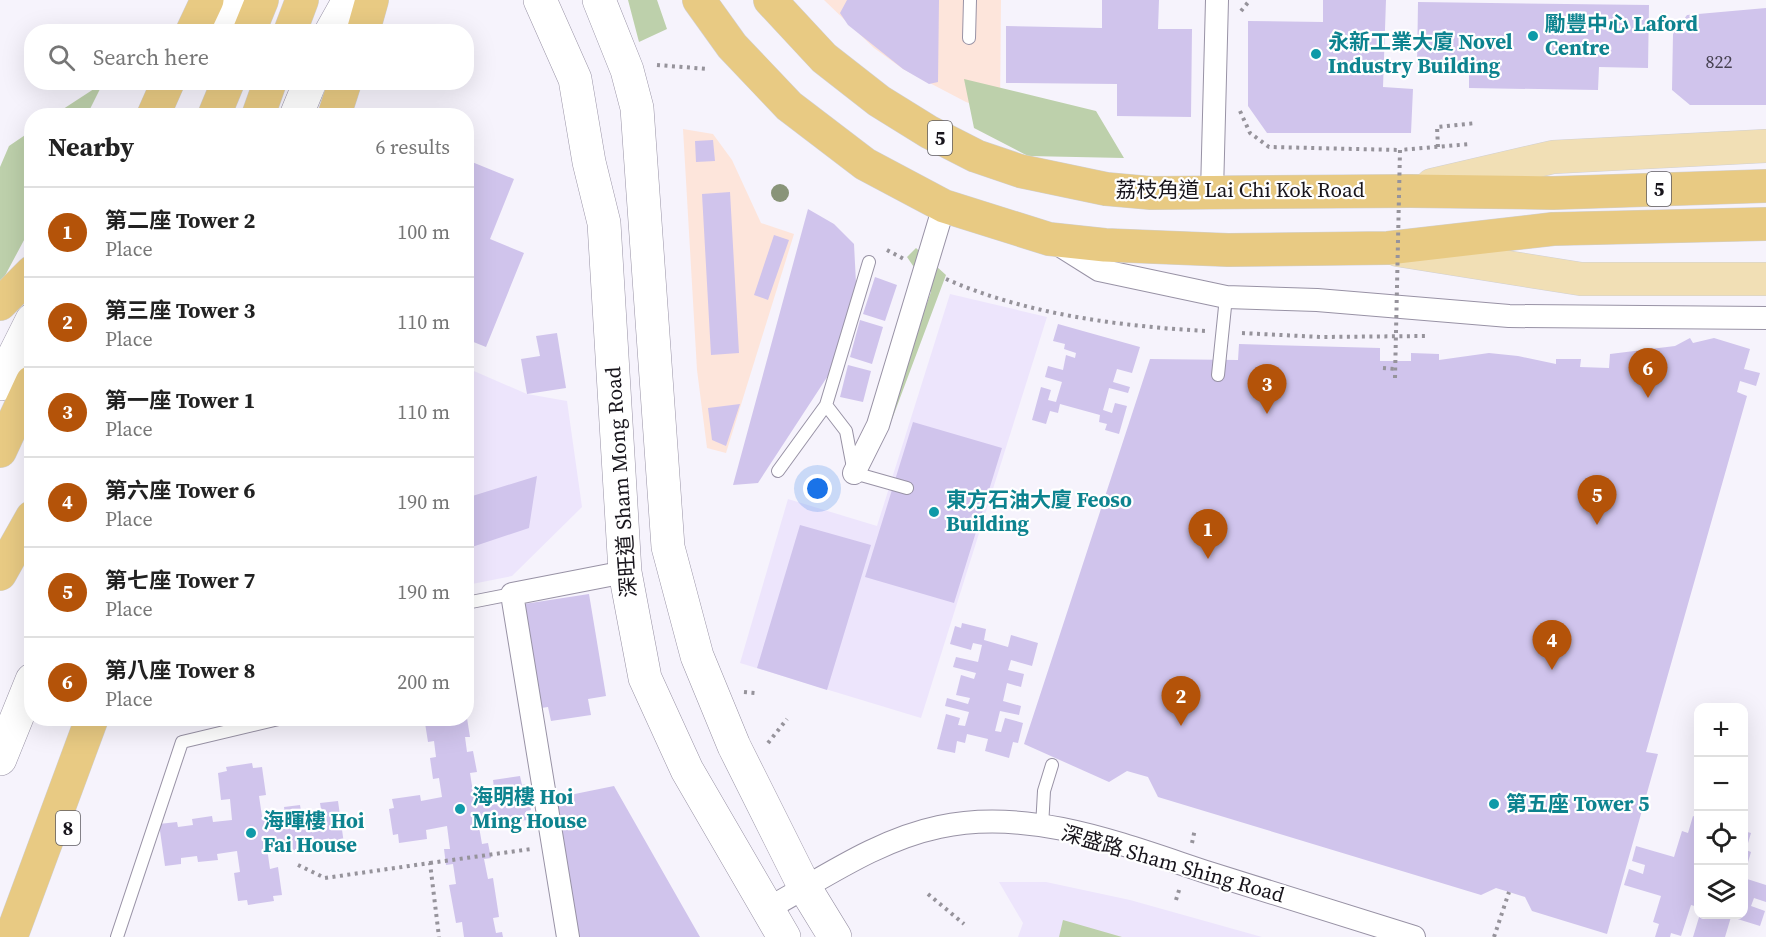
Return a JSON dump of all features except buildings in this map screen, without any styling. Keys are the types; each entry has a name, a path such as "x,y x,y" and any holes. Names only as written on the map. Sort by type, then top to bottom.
{"highway":[{"path":"196,24 207,0"},
{"path":"252,24 262,0"},
{"path":"293,24 303,0"},
{"path":"365,24 372,0"},
{"name":"5","path":"699,0 732,46 789,106 865,164 944,206 1049,239 1105,245 1228,250 1388,248 1553,229 1766,224"},
{"name":"荔枝角道 Lai Chi Kok Road","path":"770,0 824,58 879,101 976,156 1020,171 1106,189 1151,193 1410,191"},
{"path":"158,108 165,90"},
{"path":"217,108 225,90"},
{"path":"261,108 267,90"},
{"path":"337,108 342,90"},
{"name":"5","path":"1410,191 1552,192 1766,186"},
{"path":"0,304 24,280"},
{"path":"0,451 24,399"},
{"path":"0,574 24,532"},
{"path":"11,937 91,726"},
{"name":"8","path":"35,937 60,859 92,726"}],"main road":[{"name":"荔枝角道 Lai Chi Kok Road","path":"1410,191 1553,157 1766,146"},
{"path":"1388,248 1581,279 1766,279"}],"street":[{"path":"224,24 240,0"},
{"path":"336,24 349,0"},
{"name":"深旺道 Sham Mong Road","path":"540,0 575,79 589,162 604,223 625,572 645,678 687,770 784,937"},
{"name":"深旺道 Sham Mong Road","path":"599,0 627,70 638,118 668,547 697,656 735,746 805,888 835,937"},
{"path":"1212,192 1216,0"},
{"path":"161,108 175,90"},
{"path":"299,108 307,90"},
{"path":"854,473 878,425 944,206"},
{"path":"1049,239 1099,270 1162,286 1226,297 1317,300 1509,316 1766,318"},
{"path":"0,384 24,336"},
{"path":"568,937 512,594 625,572"},
{"path":"0,759 24,700"},
{"name":"深盛路 Sham Shing Road","path":"767,909 857,856 938,827 990,820 1042,826 1106,840 1413,937"}],"lane":[{"path":"969,38 970,0"},
{"path":"778,471 826,405 869,262"},
{"path":"1218,375 1226,297"},
{"path":"826,405 846,431 854,473 907,488"},
{"path":"474,601 512,594"},
{"path":"117,937 182,742 249,726"},
{"path":"1042,826 1044,791 1052,765"}],"path":[{"path":"1240,22 1241,11 1250,0"},
{"path":"653,65 708,69"},
{"path":"1239,109 1250,133 1269,147 1400,150 1470,144"},
{"path":"1438,147 1437,127 1476,123"},
{"path":"1395,378 1400,150"},
{"path":"1383,368 1395,369"},
{"path":"768,742 787,719"},
{"path":"298,865 324,878 553,846"},
{"path":"430,863 439,937"},
{"path":"1494,937 1509,892"},
{"path":"928,894 963,924"}],"shaded area":[{"path":"824,0 1001,0 1000,114 966,102 903,69 874,48"},
{"path":"683,129 713,134 732,160 761,223 794,234 726,453 707,448 697,370"},
{"path":"950,294 1047,317 921,718 740,663 788,499 877,526"},
{"path":"474,371 527,394 567,401 582,507 512,576 474,584"},
{"path":"999,882 1046,882 1130,900 1262,937 1018,937 1023,923"}],"green space":[{"path":"628,0 657,0 667,29 639,42"},
{"path":"964,79 1096,111 1124,158 1028,156 974,128"},
{"path":"92,90 100,90 90,108 65,108"},
{"path":"24,136 24,240 0,285 0,167 9,146"},
{"path":"916,248 946,275 891,422 902,372 931,292 907,257"},
{"path":"1063,920 1122,937 1059,937"}],"place":[{"name":"勵豐中心 Laford Centre","path":"1533,36"},
{"name":"永新工業大廈 Novel Industry Building","path":"1316,54"},
{"name":"第八座 Tower 8","path":"1648,398"},
{"name":"第一座 Tower 1","path":"1267,414"},
{"name":"東方石油大廈 Feoso Building","path":"934,512"},
{"name":"第七座 Tower 7","path":"1597,525"},
{"name":"第二座 Tower 2","path":"1208,559"},
{"name":"第六座 Tower 6","path":"1552,670"},
{"name":"第三座 Tower 3","path":"1181,726"},
{"name":"第五座 Tower 5","path":"1494,804"},
{"name":"海明樓 Hoi Ming House","path":"460,809"},
{"name":"海暉樓 Hoi Fai House","path":"251,833"}]}
